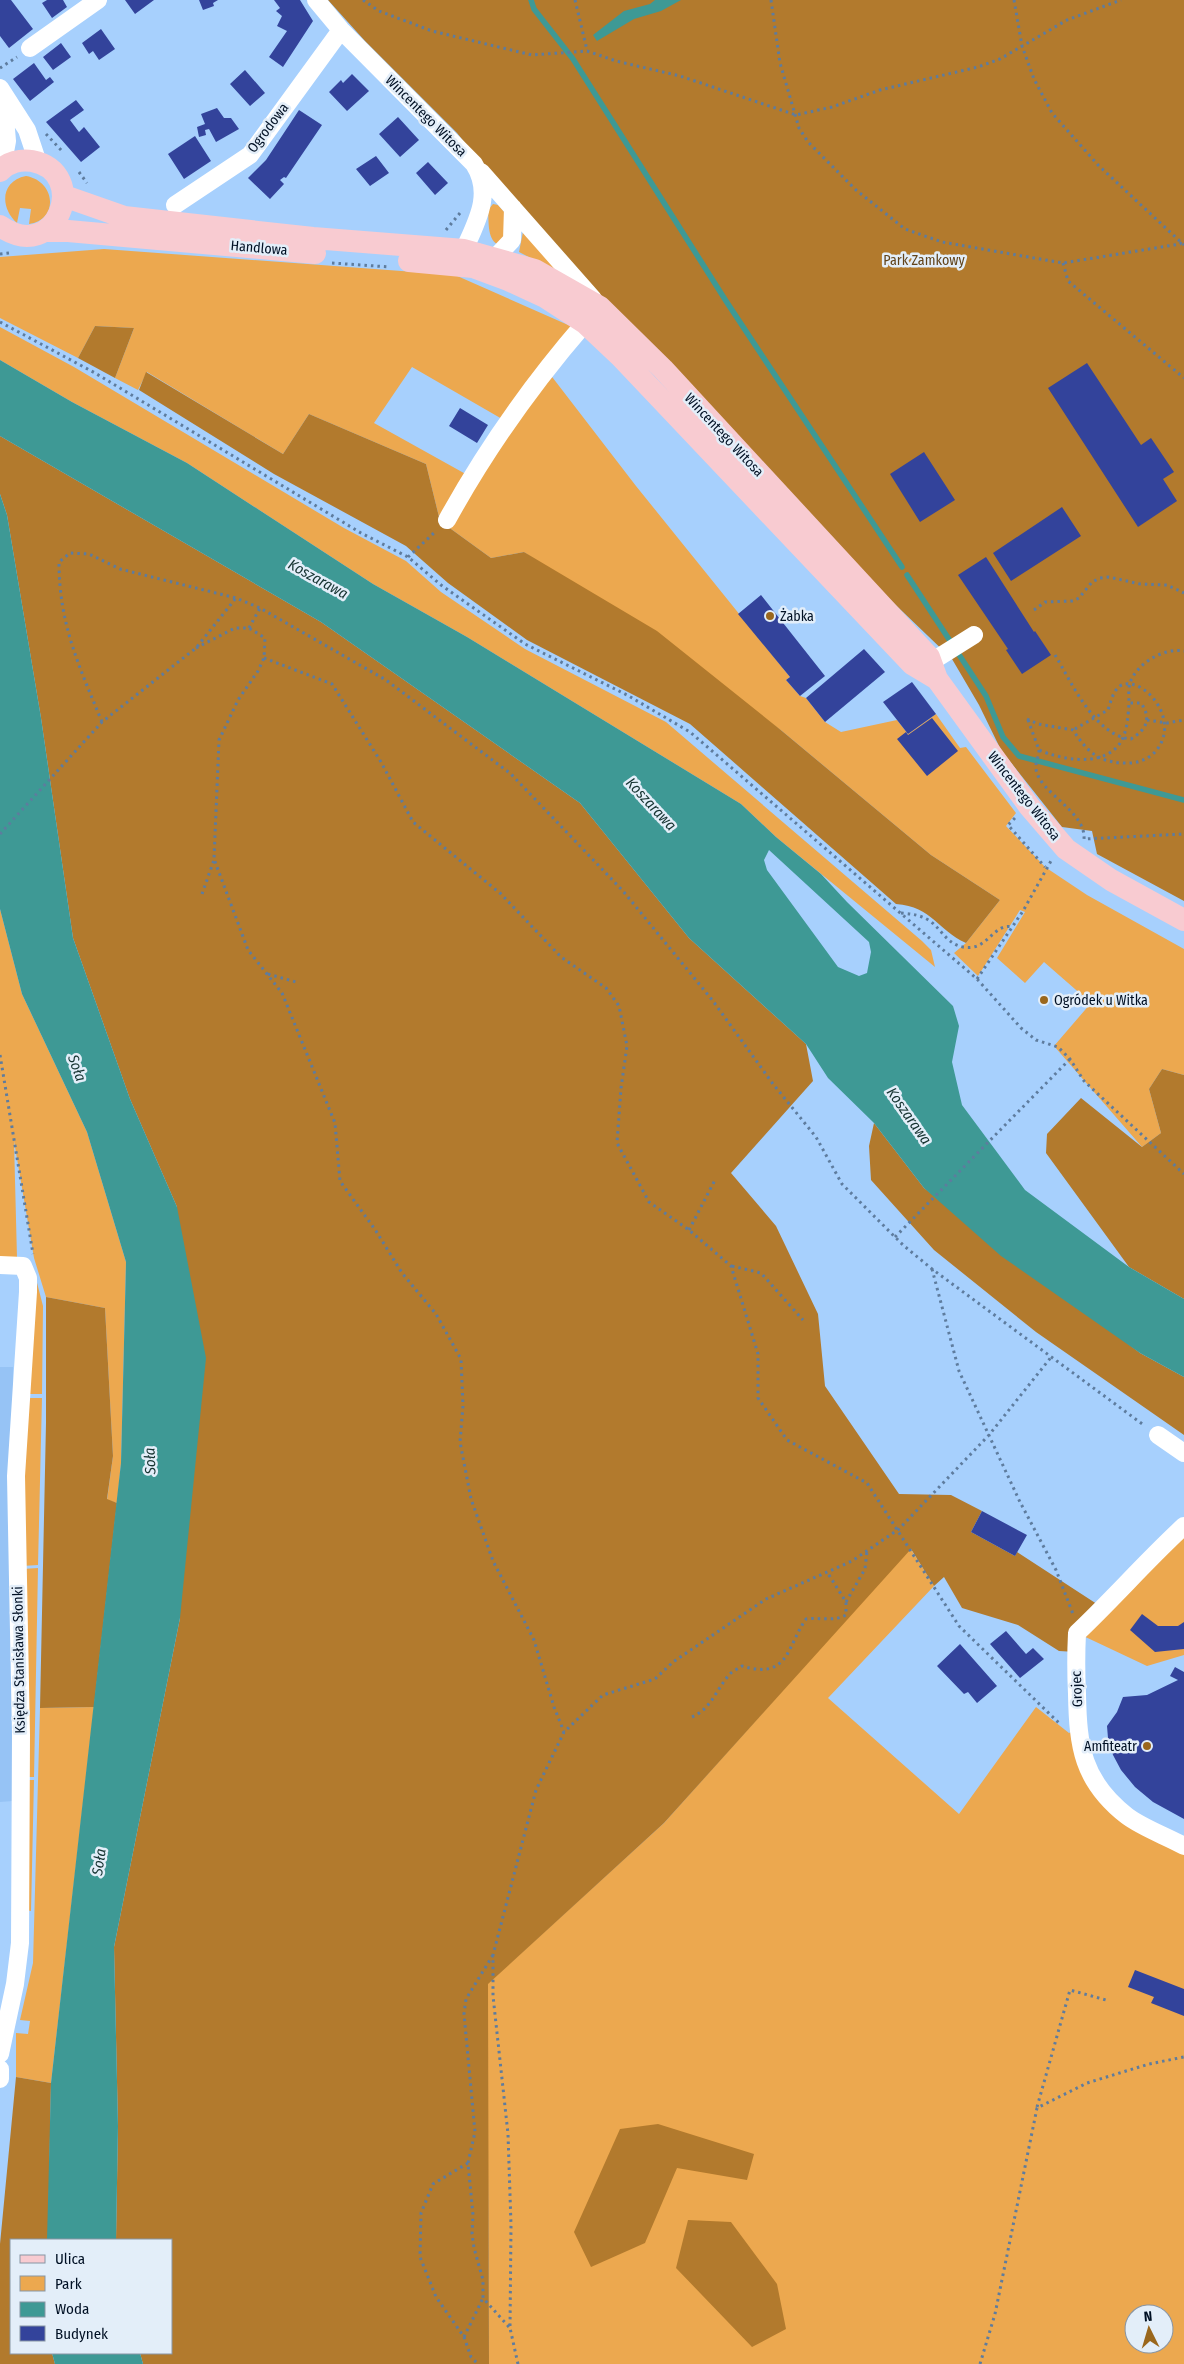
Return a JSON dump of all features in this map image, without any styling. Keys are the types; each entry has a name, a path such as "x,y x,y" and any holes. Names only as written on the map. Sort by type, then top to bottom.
{"main road":[{"path":"1,170 13,162 26,160 38,162 56,175 64,196 60,216 46,230"},
{"name":"Handlowa","path":"64,196 110,214 124,217 313,238 468,259"},
{"name":"Handlowa","path":"0,226 10,233 22,236 34,235 46,230 68,231 468,259"},
{"name":"Wincentego Witosa","path":"468,259 494,258 535,270 593,315 620,356 912,664 950,655 1029,806 1066,849 1111,880 1184,920"},
{"name":"Wincentego Witosa","path":"468,259 492,273 545,297 593,315"}],"street":[{"path":"30,48 98,0"},
{"name":"Wincentego Witosa","path":"316,0 340,30 474,164 484,184 484,193 468,259"},
{"name":"Ogrodowa","path":"176,205 250,155 340,30"},
{"path":"1,90 27,130 38,162"},
{"path":"1,90 7,133 6,155 1,170"},
{"path":"447,520 467,484 546,369 593,315 513,208 474,164"},
{"path":"494,258 512,240 513,208"},
{"path":"0,1265 23,1266"},
{"name":"Księdza Stanisława Słonki","path":"0,2054 15,1984 20,1943 21,1736 16,1476 28,1292 28,1278 23,1266"},
{"path":"1158,1435 1184,1453"},
{"path":"1077,1633 1144,1563 1184,1526"},
{"name":"Grojec","path":"1077,1633 1078,1729 1082,1753 1094,1780 1106,1796 1128,1816 1184,1846"},
{"path":"0,2069 0,2079"}],"path":[{"path":"364,0 379,11 432,31 532,55 587,51 616,61 680,76 796,115 832,108 880,90 978,67 1000,59 1067,20 1121,0"},
{"path":"575,0 587,51"},
{"path":"770,0 780,63 799,128 808,142 856,190 905,229 942,242 1063,263 1182,244"},
{"path":"1014,0 1022,46 1034,79 1052,113 1098,165 1182,244"},
{"path":"1182,244 1184,239"},
{"path":"322,262 398,268"},
{"path":"1063,263 1068,281 1184,378"},
{"path":"0,322 95,373 361,533 408,557 441,585 525,644 627,695 690,732 977,980 1021,1028 1036,1040 1058,1047 1070,1059 1084,1081 1184,1174"},
{"path":"408,557 447,520"},
{"path":"102,722 70,642 59,591 59,562 70,553 88,554 120,569 236,598 260,608 386,680 511,774 623,892 713,1001 773,1084 816,1137 842,1184 896,1237 932,1269 1158,1435"},
{"path":"1034,610 1046,602 1073,601 1079,598 1092,582 1100,578 1109,577 1140,584 1166,585 1184,593"},
{"path":"196,648 236,598"},
{"path":"249,628 260,608"},
{"path":"0,834 102,722 196,648 235,628 249,628 265,638 264,658 258,671 238,700 219,740 214,859 202,894"},
{"path":"1039,750 1054,756 1086,760 1110,753 1118,747 1127,722 1129,684 1135,673 1145,662 1166,652 1184,651"},
{"path":"1056,655 1094,718 1122,738 1131,739 1139,734 1148,720 1146,711 1141,703 1129,703"},
{"path":"264,658 332,684 381,762 413,822 501,894 561,956 606,988 619,1006 627,1046 621,1088 617,1143 650,1202 689,1230 731,1266 761,1273 803,1320"},
{"path":"1073,730 1089,752 1097,756 1114,763 1133,764 1143,760 1153,755 1161,746 1166,733 1167,722 1163,710 1152,695 1129,684 1121,685 1114,692 1108,710 1073,730 1038,724 1027,719 1039,750 1036,766 1039,777 1082,824 1084,839 1184,834"},
{"path":"1148,720 1167,722 1184,720"},
{"path":"977,980 1013,927 1046,868 1056,856"},
{"path":"214,859 248,950 282,993 291,1009 335,1123 340,1181 376,1231 402,1273 436,1314 462,1359 463,1406 460,1442 471,1499 493,1561 534,1640 554,1708 564,1732"},
{"path":"900,913 924,918 940,930 947,939 965,948 982,944 1001,926 1013,927"},
{"path":"267,974 296,982"},
{"path":"0,1055 34,1258 23,1266"},
{"path":"896,1237 1070,1059"},
{"path":"689,1230 715,1180"},
{"path":"731,1266 758,1354 758,1398 787,1440 867,1483 899,1529 959,1626 1069,1733 1078,1729"},
{"path":"932,1269 959,1370 1020,1502 1056,1570 1072,1612 1077,1633"},
{"path":"518,2364 510,2328 511,2224 508,2134 493,1996 494,1955 536,1790 564,1732 603,1695 655,1679 673,1662 766,1599 852,1561 899,1529 989,1435 1052,1356"},
{"path":"692,1717 699,1714 717,1695 730,1674 742,1666 758,1671 769,1670 784,1662 806,1620 821,1617 838,1620 846,1615 846,1602 865,1569 867,1551"},
{"path":"827,1572 846,1602"},
{"path":"464,2337 483,2298 483,2280 472,2234 473,2214 468,2163 475,2132 464,2014 466,1999 494,1955"},
{"path":"980,2364 995,2314 1037,2108 1070,1990 1106,2000"},
{"path":"1037,2108 1087,2084 1149,2064 1184,2057"},
{"path":"468,2163 433,2184 421,2212 420,2257 436,2297 464,2337 471,2357 478,2364"},
{"path":"483,2298 510,2328"}],"shaded area":[{"path":"0,1367 13,1367 13,1801 0,1802"}],"green space":[{"name":"Park Zamkowy","path":"328,0 1184,0 1184,901 1097,854 1092,831 1062,827 1001,750 979,705 952,659 878,588 563,257 494,179 457,133 365,41"},
{"path":"26,176 36,179 43,185 48,192 50,200 45,216 39,221 29,224 31,209 20,208 17,223 11,217 5,196 11,183"},
{"path":"493,204 498,205 506,214 505,235 497,244 492,238 489,228 488,210"},
{"path":"523,232 554,266 556,271 519,252"},
{"path":"104,249 455,275 575,328 546,369 636,486 790,677 786,680 800,696 806,698 825,722 841,732 897,720 908,734 936,714 960,748 966,747 1016,813 1006,826 1045,867 1087,895 1184,949 1184,1075 1162,1069 1149,1089 1161,1133 1142,1147 1054,1046 1091,1003 1044,962 1025,983 997,958 1025,912 1020,910 978,976 954,953 966,943 1000,900 931,855 782,731 524,552 491,558 440,521 426,464 309,414 283,454 147,372 138,390 115,378 134,328 95,326 78,358 0,318 0,257","holes":["412,367 509,423 471,477 374,423"]},
{"path":"95,326 134,328 115,378 78,358"},
{"path":"0,327 74,367 344,528 406,561 441,592 525,649 666,722 922,941 931,950 935,967 776,837 741,804 467,637 373,584 187,463 72,402 0,360"},
{"path":"146,372 283,454 309,414 426,464 440,521 491,558 524,552 657,631 782,731 931,855 1000,900 966,943 956,938 927,914 908,906 896,904 690,724 527,640 448,583 406,546 274,474 139,390"},
{"path":"0,436 321,622 580,803 689,938 806,1044 813,1081 731,1173 776,1226 818,1314 825,1386 899,1494 951,1495 982,1511 971,1532 1015,1556 1017,1552 1103,1608 1076,1652 1059,1651 1018,1625 962,1608 944,1577 934,1586 911,1549 664,1823 488,1984 489,2364 143,2364 140,2354 172,2354 172,2239 116,2239 118,2126 114,1947 180,1618 177,1207 130,1099 73,938 41,718 7,515 0,494"},
{"path":"0,909 22,994 87,1132 126,1262 121,1463 117,1503 107,1500 113,1456 105,1308 46,1297 34,1258 14,1141 17,1258 0,1261"},
{"path":"1162,1069 1184,1075 1184,1299 1129,1267 1046,1153 1047,1134 1081,1098 1142,1147 1161,1133 1149,1089"},
{"path":"874,1123 924,1188 1140,1353 1184,1377 1184,1435 1036,1332 934,1250 871,1180 869,1146"},
{"path":"35,1275 43,1306 42,1394 27,1394"},
{"path":"46,1297 105,1308 113,1456 107,1499 117,1503 94,1707 40,1708 46,1423"},
{"path":"27,1398 42,1398 38,1565 22,1566"},
{"path":"1184,1526 1184,1655 1147,1666 1077,1633"},
{"path":"910,1548 934,1586 828,1698 959,1814 1036,1707 1069,1733 1078,1729 1106,1796 1184,1846 1184,2364 489,2364 487,1984 664,1823"},
{"path":"38,1568 34,1777 25,1777 22,1569"},
{"path":"94,1707 51,2083 16,2077 16,2033 28,2034 30,2021 20,2020 33,1963 40,1708"},
{"path":"26,1780 34,1780 31,1911 25,1910"},
{"path":"16,2077 51,2083 48,2239 10,2239 10,2354 52,2354 55,2364 0,2364 0,2244"},
{"path":"658,2124 754,2154 747,2180 677,2168 645,2243 591,2267 574,2232 620,2129"},
{"path":"688,2220 731,2222 777,2284 786,2329 752,2347 676,2268"}],"water":[{"path":"655,0 681,0 661,11 634,19 597,41 593,35 624,11 650,4"},
{"name":"Koszarawa","path":"0,360 72,402 187,463 373,584 467,637 741,804 776,837 821,874 953,1006 959,1026 952,1062 962,1105 1025,1190 1129,1267 1184,1299 1184,1377 1140,1353 1001,1256 924,1188 874,1123 828,1078 806,1044 689,938 580,803 321,622 0,436","holes":["769,850 869,942 871,952 867,973 859,976 838,967 767,870 764,860"]},
{"name":"Soła","path":"0,494 7,515 41,718 73,938 130,1099 177,1207 206,1358 180,1618 114,1947 118,2126 116,2239 47,2239 51,2083 121,1463 126,1262 87,1132 22,994 0,909"},
{"path":"52,2354 140,2354 143,2364 55,2364"}],"building":[{"path":"0,0 11,0 33,29 9,48 0,36"},
{"path":"47,0 63,0 67,7 52,18 42,3"},
{"path":"125,0 154,0 135,14"},
{"path":"199,0 218,0 213,3 214,6 203,10"},
{"path":"274,0 300,0 313,21 283,67 269,57 287,31 277,26 282,16 276,11 280,8"},
{"path":"101,29 115,49 99,60 93,51 89,54 82,43"},
{"path":"61,43 71,57 53,70 43,57"},
{"path":"34,63 46,80 50,77 54,82 30,101 13,79"},
{"path":"245,70 265,93 250,106 230,84"},
{"path":"352,74 369,91 347,111 329,92 341,80 343,83"},
{"path":"76,100 84,110 70,120 79,132 84,127 100,147 81,162 46,122"},
{"path":"217,108 224,118 231,118 239,129 216,142 209,129 205,130 206,135 199,137 197,127 205,124 201,114"},
{"path":"299,110 322,125 286,178 284,177 280,180 284,184 270,199 248,178 266,160"},
{"path":"398,117 419,140 400,157 379,134"},
{"path":"195,136 211,161 184,179 168,154"},
{"path":"376,156 389,173 370,186 356,169"},
{"path":"428,162 448,183 435,195 416,173"},
{"path":"1087,363 1141,445 1151,438 1174,472 1163,479 1177,501 1138,527 1048,388"},
{"path":"460,408 488,425 477,443 449,426"},
{"path":"924,452 955,500 920,522 890,474"},
{"path":"1062,507 1081,536 1011,581 993,553"},
{"path":"986,557 1051,655 1022,674 1006,650 1008,649 958,575"},
{"path":"761,595 825,676 800,696 786,680 790,677 738,614"},
{"path":"864,649 885,672 825,722 806,698"},
{"path":"912,682 936,714 908,734 883,702"},
{"path":"932,718 958,751 927,776 897,739 906,732 908,735"},
{"path":"982,1511 1027,1535 1015,1556 971,1532"},
{"path":"1142,1614 1158,1626 1178,1626 1184,1622 1184,1649 1155,1652 1130,1630"},
{"path":"1006,1631 1026,1654 1033,1648 1044,1659 1020,1678 990,1644"},
{"path":"960,1644 997,1686 977,1703 968,1692 964,1694 937,1666"},
{"name":"Amfiteatr","path":"1175,1667 1184,1672 1184,1819 1153,1802 1135,1787 1121,1770 1113,1755 1107,1726 1117,1712 1123,1697 1147,1695 1178,1680 1170,1676"},
{"path":"1135,1970 1184,1989 1184,2016 1151,2003 1154,1997 1128,1987"}],"waterway":[{"path":"531,0 534,9 573,59 726,301 902,567"},
{"path":"907,575 986,696 1003,737 1019,756 1184,800"}],"place":[{"name":"Żabka","path":"770,616"},
{"name":"Ogródek u Witka","path":"1044,1000"},
{"name":"Amfiteatr","path":"1147,1746"}]}
